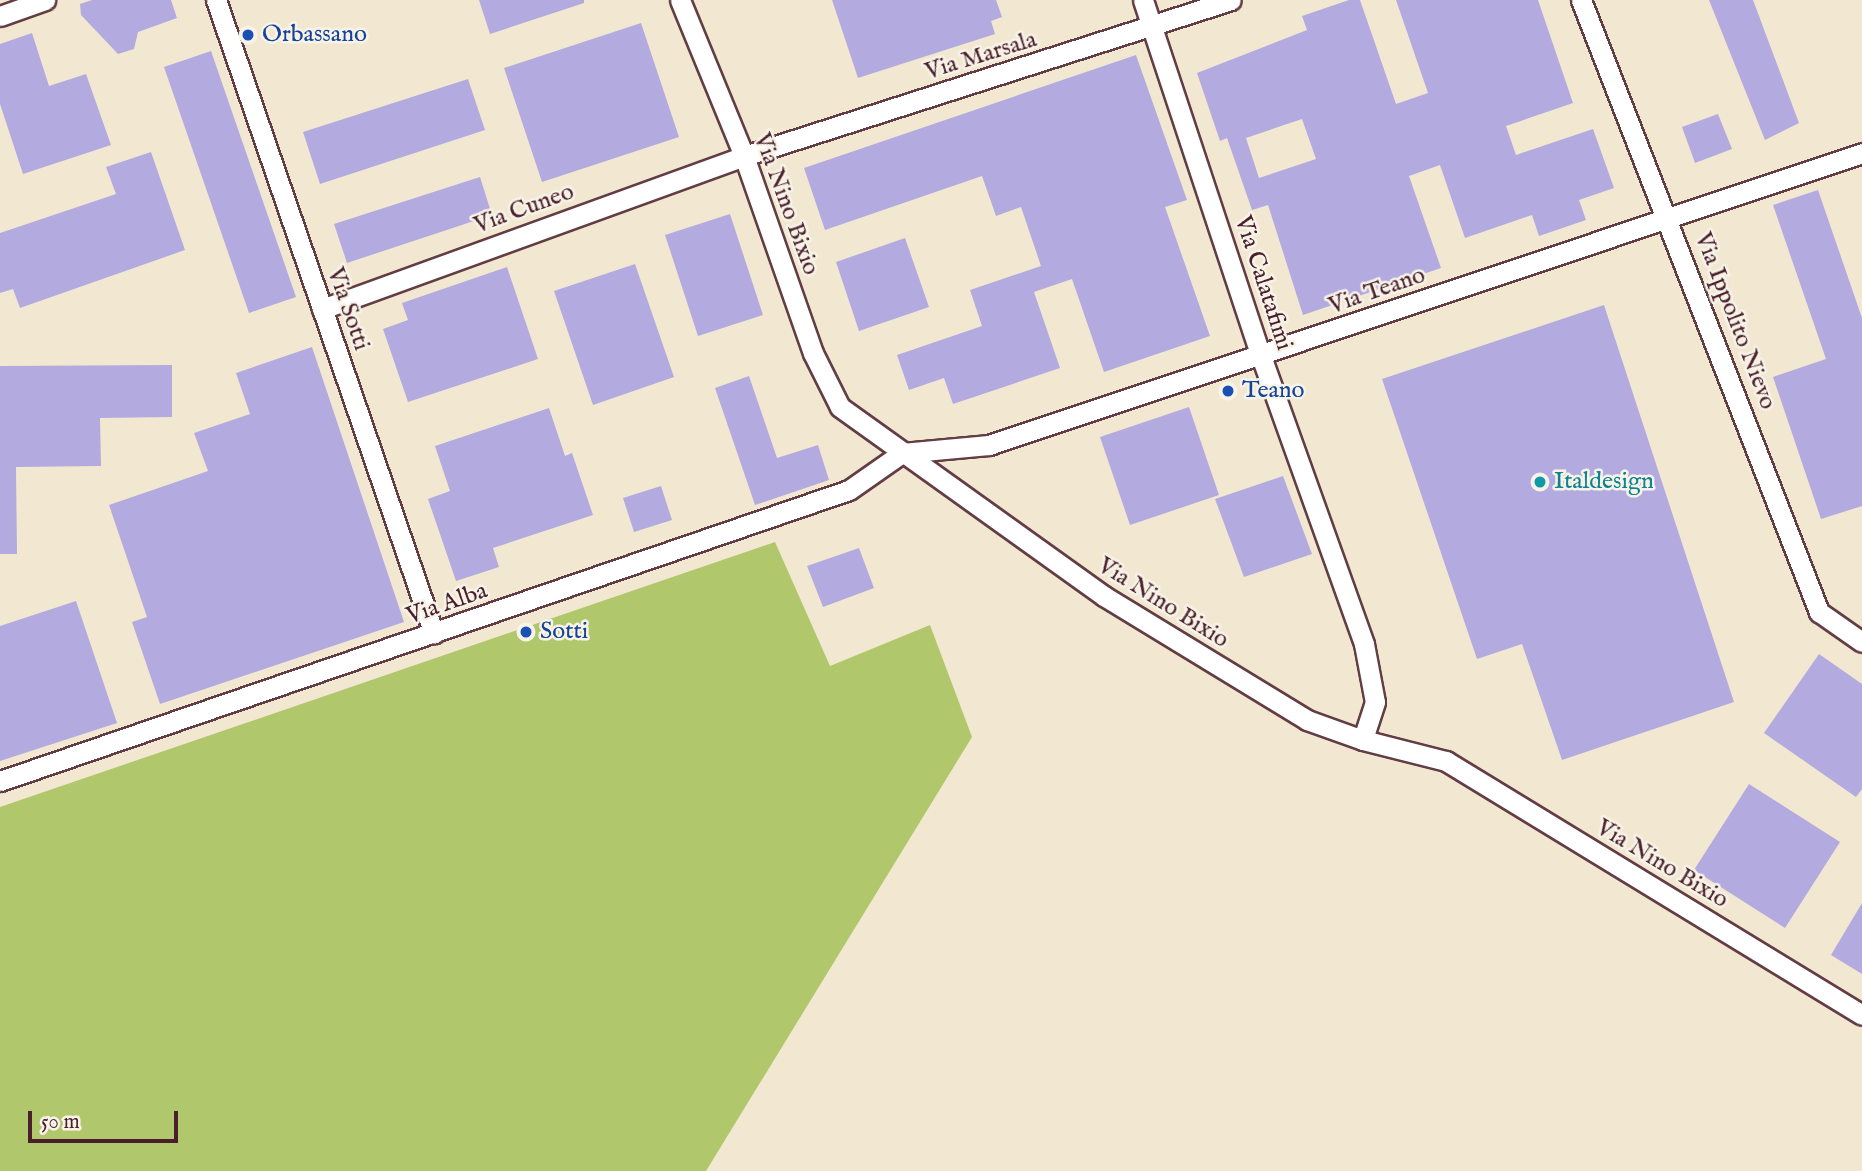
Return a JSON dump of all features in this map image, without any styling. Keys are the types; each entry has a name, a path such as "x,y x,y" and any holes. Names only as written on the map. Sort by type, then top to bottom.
{"street":[{"path":"0,16 46,0"},
{"name":"Via Sotti","path":"216,0 434,634"},
{"name":"Via Nino Bixio","path":"680,0 744,156 813,353 839,407 1104,596 1307,720 1363,740 1446,761 1862,1015"},
{"name":"Via Calatafimi","path":"1143,0 1261,356 1371,669 1375,702 1363,740"},
{"name":"Via Marsala","path":"744,156 1152,28 1231,0"},
{"name":"Via Ippolito Nievo","path":"1581,0 1669,217 1819,612 1862,642"},
{"name":"Via Teano","path":"902,453 989,445 1862,153"},
{"name":"Via Cuneo","path":"322,309 744,156"},
{"name":"Via Alba","path":"0,781 849,490 902,453"}],"green space":[{"path":"775,542 830,666 930,625 972,737 706,1171 0,1171 0,807"}],"building":[{"path":"92,0 171,0 177,18 138,32 134,49 118,54 81,15 80,4"},
{"path":"479,0 584,0 584,3 490,34"},
{"path":"832,0 996,0 1002,17 991,21 995,34 858,78"},
{"path":"1349,0 1360,0 1396,104 1428,93 1396,0 1538,0 1573,103 1506,126 1516,155 1593,129 1614,188 1579,200 1586,220 1539,236 1532,215 1465,238 1440,165 1409,176 1441,268 1303,315 1268,205 1252,210 1227,138 1220,141 1197,73 1307,30 1302,16","holes":["1302,119 1316,159 1259,178 1246,138"]},
{"path":"1709,0 1753,0 1799,123 1765,140"},
{"path":"641,23 679,137 542,182 504,68"},
{"path":"32,33 49,86 86,74 111,145 23,174 0,104 0,44"},
{"path":"211,51 296,297 249,313 164,67"},
{"path":"1136,55 1187,200 1165,207 1210,336 1104,372 1072,279 1034,292 1060,368 953,404 944,378 909,390 897,355 982,326 970,290 1041,266 1021,207 996,216 982,176 825,230 804,168"},
{"path":"468,79 485,130 320,184 303,132"},
{"path":"1718,114 1732,149 1695,163 1682,127"},
{"path":"151,152 185,250 20,308 13,289 0,293 0,233 116,194 106,167"},
{"path":"480,177 492,215 347,263 334,224"},
{"path":"1818,190 1862,318 1862,506 1821,519 1773,377 1826,359 1773,205"},
{"path":"730,214 763,315 698,336 665,235"},
{"path":"905,238 929,307 859,331 836,262"},
{"path":"635,264 674,377 593,405 554,291"},
{"path":"507,267 538,359 408,402 383,329 408,320 402,303"},
{"name":"Italdesign","path":"1604,305 1734,702 1562,760 1522,644 1477,659 1382,379"},
{"path":"312,347 404,622 160,704 132,622 147,617 109,505 208,471 194,433 250,414 236,373"},
{"path":"172,365 172,417 100,418 101,466 16,467 17,554 0,554 0,366"},
{"path":"749,376 777,458 818,445 829,480 755,505 715,388"},
{"path":"1189,407 1219,495 1130,525 1100,437"},
{"path":"549,408 565,456 572,453 593,515 493,548 499,567 456,581 428,499 450,491 435,446"},
{"path":"1283,476 1312,554 1244,577 1215,499"},
{"path":"661,486 672,520 634,532 623,498"},
{"path":"859,548 874,588 823,607 807,566"},
{"path":"76,601 117,723 0,761 0,626"},
{"path":"1819,654 1862,684 1862,789 1856,797 1764,733"},
{"path":"1749,784 1840,842 1785,928 1694,870"},
{"path":"1862,903 1862,974 1831,955"}],"place":[{"name":"Orbassano","path":"248,35"},
{"name":"Teano","path":"1228,391"},
{"name":"Italdesign","path":"1540,482"},
{"name":"Sotti","path":"526,632"}]}
